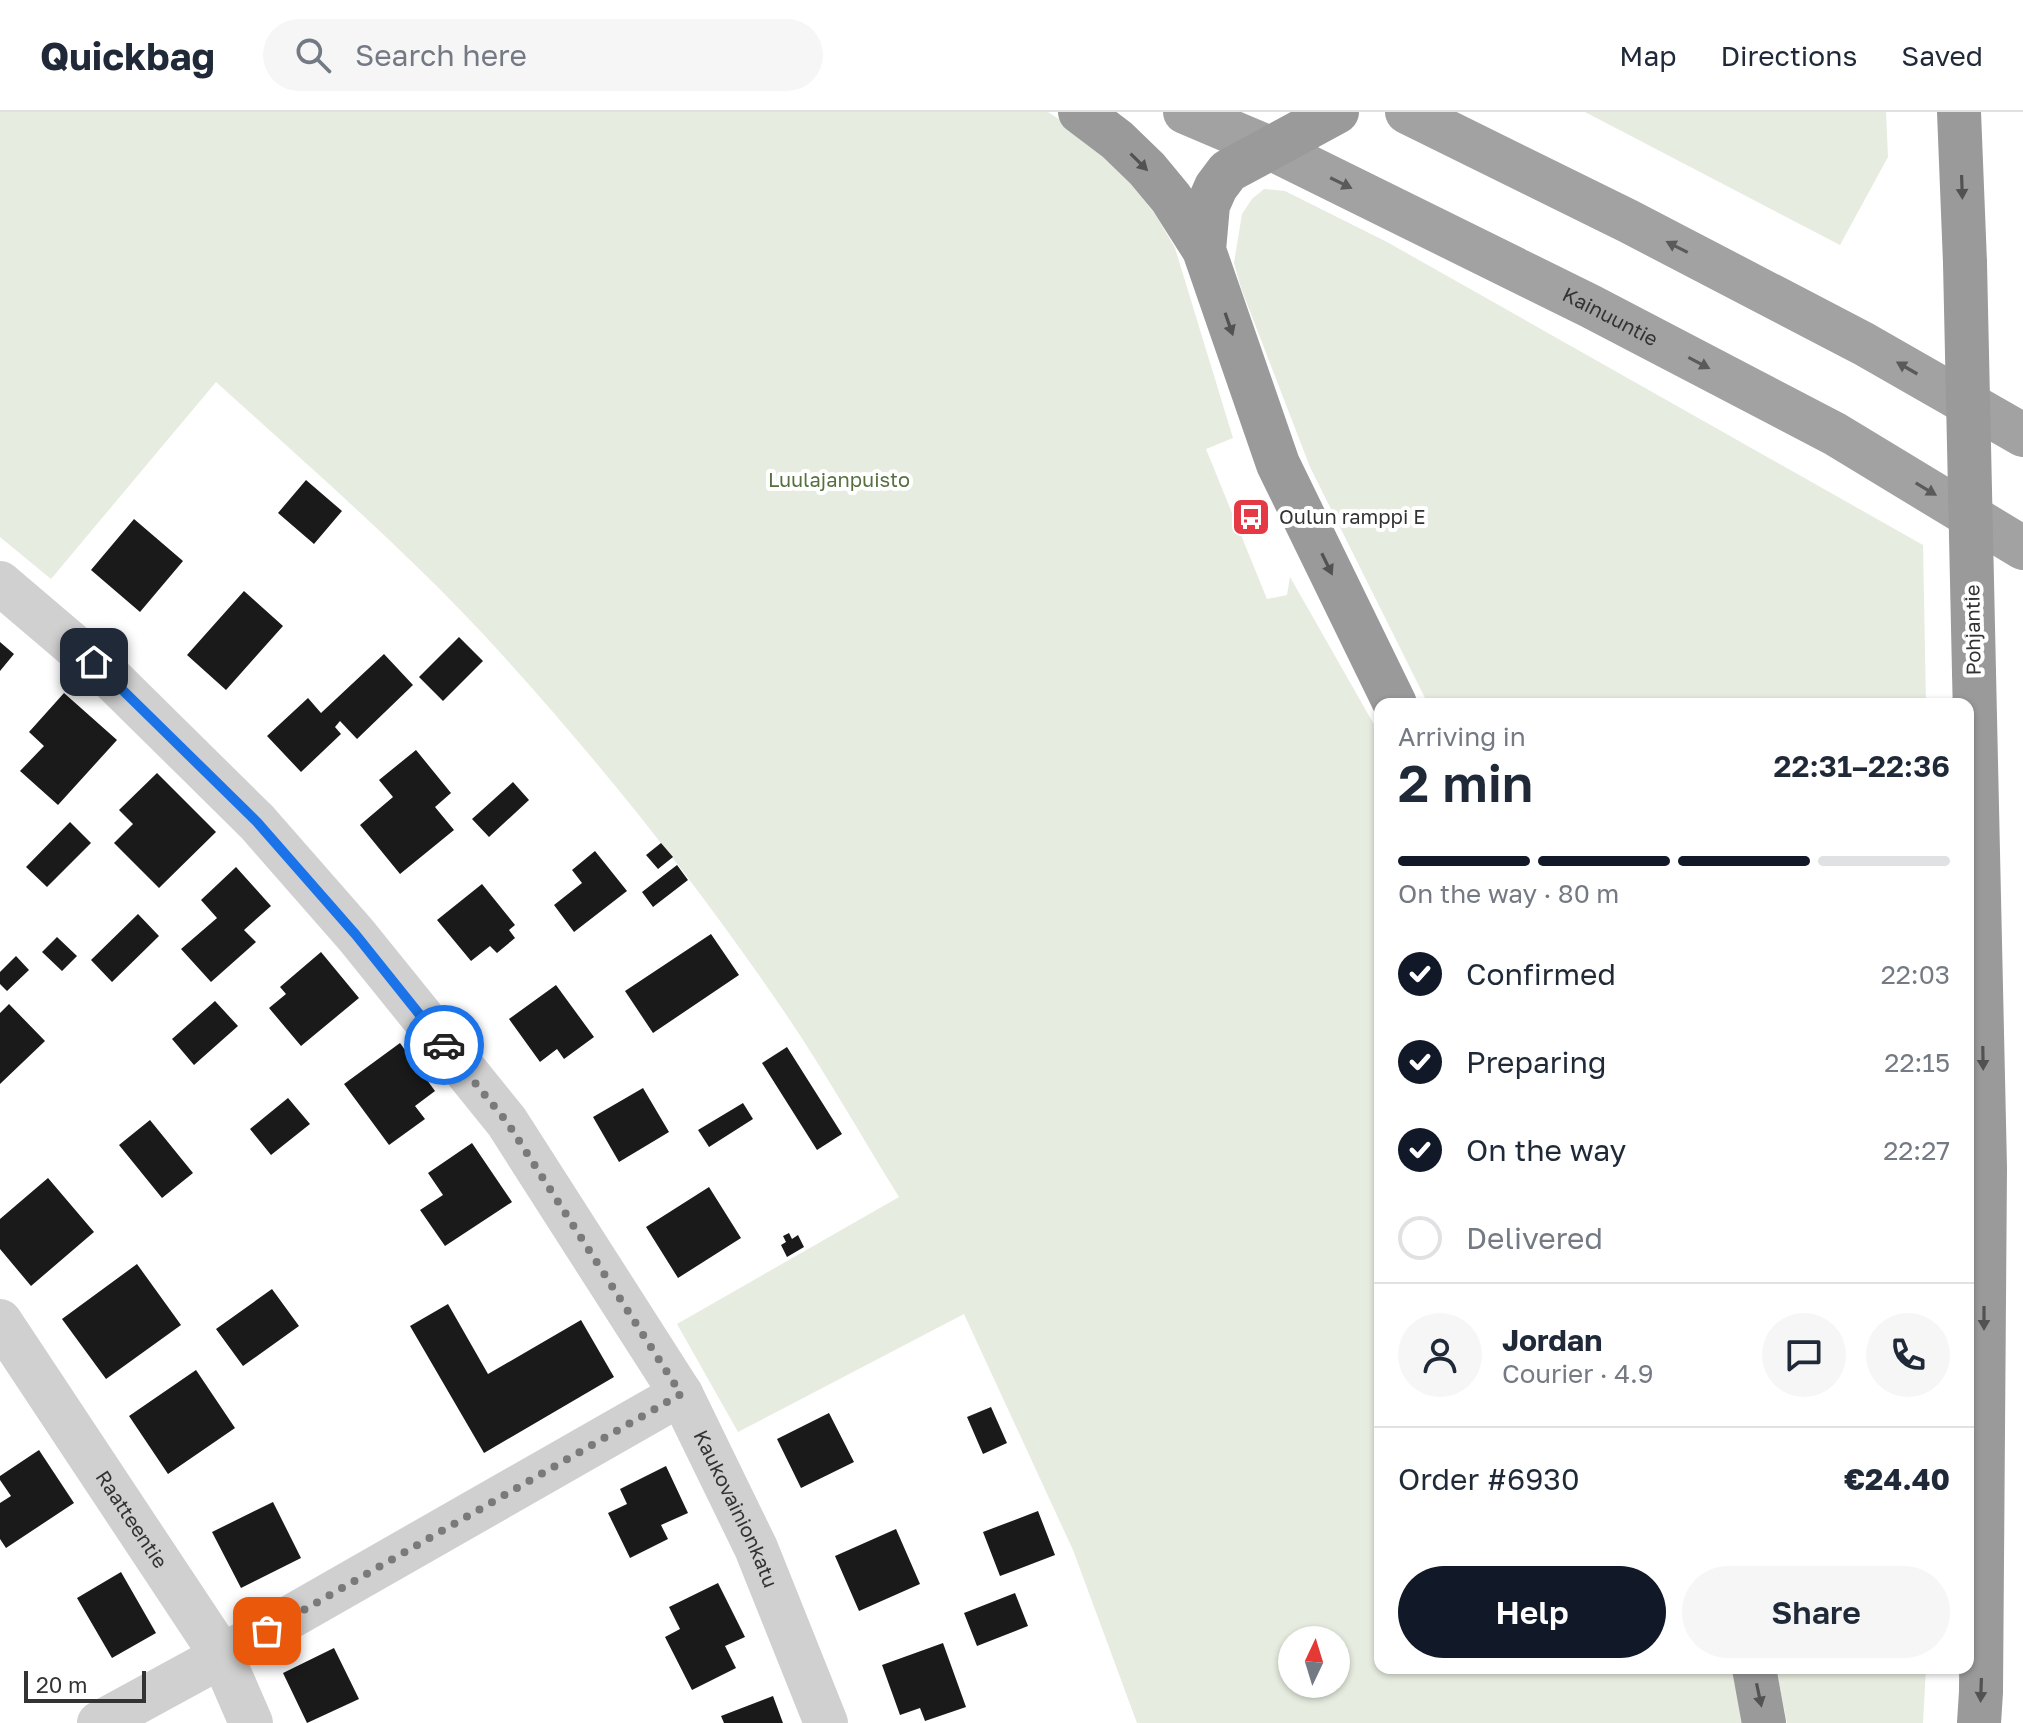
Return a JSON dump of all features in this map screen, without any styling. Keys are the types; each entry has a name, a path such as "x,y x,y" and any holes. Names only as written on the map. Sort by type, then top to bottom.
{"highway":[{"path":"1080,112 1117,140 1147,169 1171,198 1204,250 1278,464 1392,698"},
{"name":"Kainuuntie","path":"1185,112 1274,130 1590,306 1835,434 2023,548"},
{"path":"1204,250 1208,205 1228,171 1274,130 1337,112"},
{"path":"1407,112 1628,221 1864,344 2023,435"},
{"name":"Pohjantie","path":"1959,112 1985,1168 1979,1723"},
{"path":"1755,1674 1764,1723"}],"street":[{"name":"Kaukovainionkatu","path":"0,583 81,650 257,822 356,935 507,1122 681,1394 756,1548 826,1723"},
{"name":"Raatteentie","path":"0,1321 222,1656 251,1723"},
{"path":"99,1723 681,1394"}],"green space":[{"name":"Luulajanpuisto","path":"0,112 1048,112 1106,157 1157,217 1175,248 1233,438 1206,449 1267,599 1287,595 1290,577 1374,724 1374,1674 1734,1674 1745,1723 1137,1723 1073,1550 964,1314 738,1432 677,1324 899,1197 827,1077 749,960 609,778 534,690 429,578 216,382 51,579 0,537"},
{"path":"1585,112 1886,112 1888,157 1840,245"},
{"path":"1264,189 1285,191 1387,242 1923,545 1926,698 1425,698 1310,467 1241,288 1234,263 1242,214 1252,199"},
{"path":"1777,1674 1926,1674 1923,1723 1787,1723"}],"building":[{"path":"306,480 342,511 314,544 278,513"},
{"path":"134,519 183,561 140,612 91,570"},
{"path":"244,591 283,626 226,690 187,655"},
{"path":"459,637 483,661 443,701 419,677"},
{"path":"0,642 14,654 0,671"},
{"path":"384,654 413,685 357,739 340,721 335,727 341,734 301,772 267,736 308,698 321,713"},
{"path":"64,693 117,740 58,805 20,771 44,746 29,732"},
{"path":"416,750 451,793 435,807 454,830 400,874 360,825 393,797 379,780"},
{"path":"157,773 216,832 159,888 114,843 133,824 119,810"},
{"path":"513,782 529,800 489,837 472,819"},
{"path":"70,822 91,843 47,887 26,867"},
{"path":"661,843 673,857 658,869 646,855"},
{"path":"595,851 627,891 574,932 554,905 582,883 572,870"},
{"path":"677,865 688,880 653,907 642,892"},
{"path":"236,867 271,906 244,930 256,942 211,982 181,949 217,918 201,900"},
{"path":"482,884 515,925 509,930 515,938 497,953 490,946 471,961 437,920"},
{"path":"138,914 159,936 112,982 91,960"},
{"path":"711,934 739,975 653,1033 625,991"},
{"path":"57,937 77,956 62,971 42,952"},
{"path":"321,952 359,998 301,1046 269,1008 286,994 280,987"},
{"path":"16,956 29,970 7,991 0,984 0,972"},
{"path":"556,985 594,1037 564,1059 557,1049 540,1062 509,1019"},
{"path":"215,1001 238,1026 194,1065 172,1039"},
{"path":"9,1004 45,1041 0,1084 0,1013"},
{"path":"400,1043 435,1091 415,1106 425,1119 389,1145 344,1084"},
{"path":"787,1047 842,1134 817,1150 762,1063"},
{"path":"643,1088 669,1132 619,1162 593,1117"},
{"path":"288,1098 310,1124 271,1155 250,1129"},
{"path":"743,1103 753,1119 709,1147 698,1130"},
{"path":"150,1120 193,1173 162,1198 119,1145"},
{"path":"472,1143 512,1202 445,1246 420,1210 443,1195 428,1173"},
{"path":"48,1178 94,1232 31,1286 0,1249 0,1219"},
{"path":"709,1187 741,1238 678,1278 646,1227"},
{"path":"789,1233 792,1239 798,1235 804,1247 787,1257 781,1245 786,1242 783,1236"},
{"path":"137,1264 181,1325 106,1379 62,1319"},
{"path":"272,1289 299,1326 243,1366 216,1329"},
{"path":"448,1304 488,1374 581,1320 614,1377 484,1453 410,1326"},
{"path":"196,1370 235,1428 168,1474 129,1416"},
{"path":"991,1407 1007,1443 983,1454 967,1417"},
{"path":"829,1413 854,1462 801,1488 777,1439"},
{"path":"39,1450 74,1503 6,1548 0,1539 0,1503 11,1496 0,1476"},
{"path":"666,1466 688,1513 661,1525 668,1539 630,1558 608,1513 627,1504 620,1489"},
{"path":"273,1502 301,1558 241,1588 212,1532"},
{"path":"1038,1511 1055,1555 1000,1576 983,1532"},
{"path":"896,1529 920,1584 859,1611 835,1556"},
{"path":"121,1572 156,1633 112,1658 77,1598"},
{"path":"718,1583 745,1637 725,1646 736,1668 692,1690 665,1637 680,1629 669,1607"},
{"path":"1015,1593 1028,1626 977,1646 964,1613"},
{"path":"943,1643 966,1707 925,1721 920,1708 900,1715 882,1665"},
{"path":"334,1648 359,1699 307,1723 283,1673"},
{"path":"773,1696 783,1723 724,1723 721,1716"}],"way so far":[{"path":"267,1631 681,1394 507,1122 444,1045"}],"place":[{"name":"Oulun ramppi E","path":"1251,517"}],"route":[{"path":"94,662 257,822 356,935 444,1045"}]}
